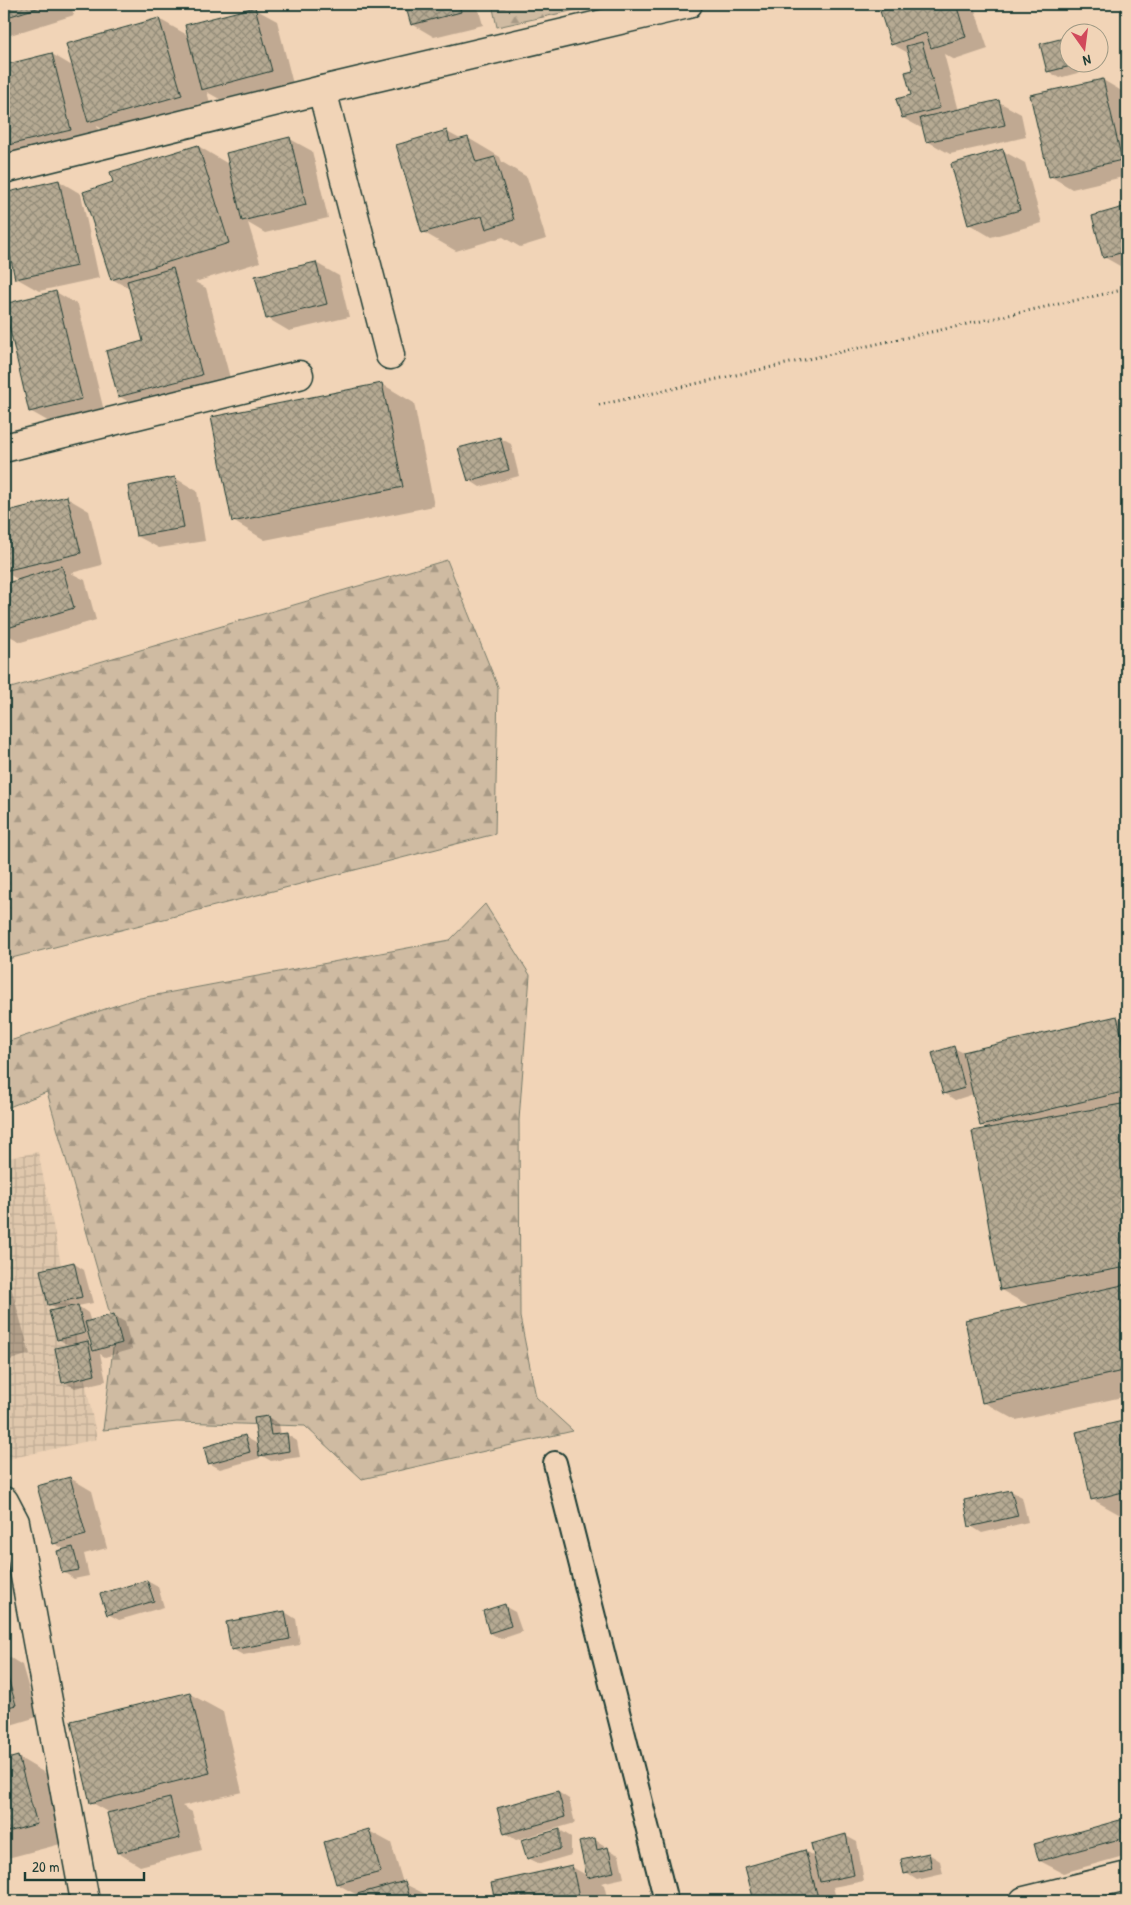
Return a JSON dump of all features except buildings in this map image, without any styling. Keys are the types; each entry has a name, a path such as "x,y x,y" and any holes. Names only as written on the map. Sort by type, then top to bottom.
{"street":[{"path":"4,169 322,90 688,4"},
{"path":"322,90 390,355"},
{"path":"4,448 299,375"},
{"path":"4,1501 15,1522 85,1901"},
{"path":"1024,1901 1127,1876"}],"lane":[{"path":"555,1463 666,1901"}],"path":[{"path":"1121,4 1127,30"},
{"path":"599,405 1127,289"}],"shaded area":[{"path":"38,1152 97,1439 4,1460 4,1159"}],"green space":[{"path":"492,4 603,4 497,27"},
{"path":"447,560 498,687 495,834 4,960 4,690"},
{"path":"485,904 530,975 519,1120 520,1317 536,1397 573,1431 362,1479 305,1426 177,1422 103,1430 115,1332 47,1092 4,1109 4,1043 135,999 450,940"}]}
